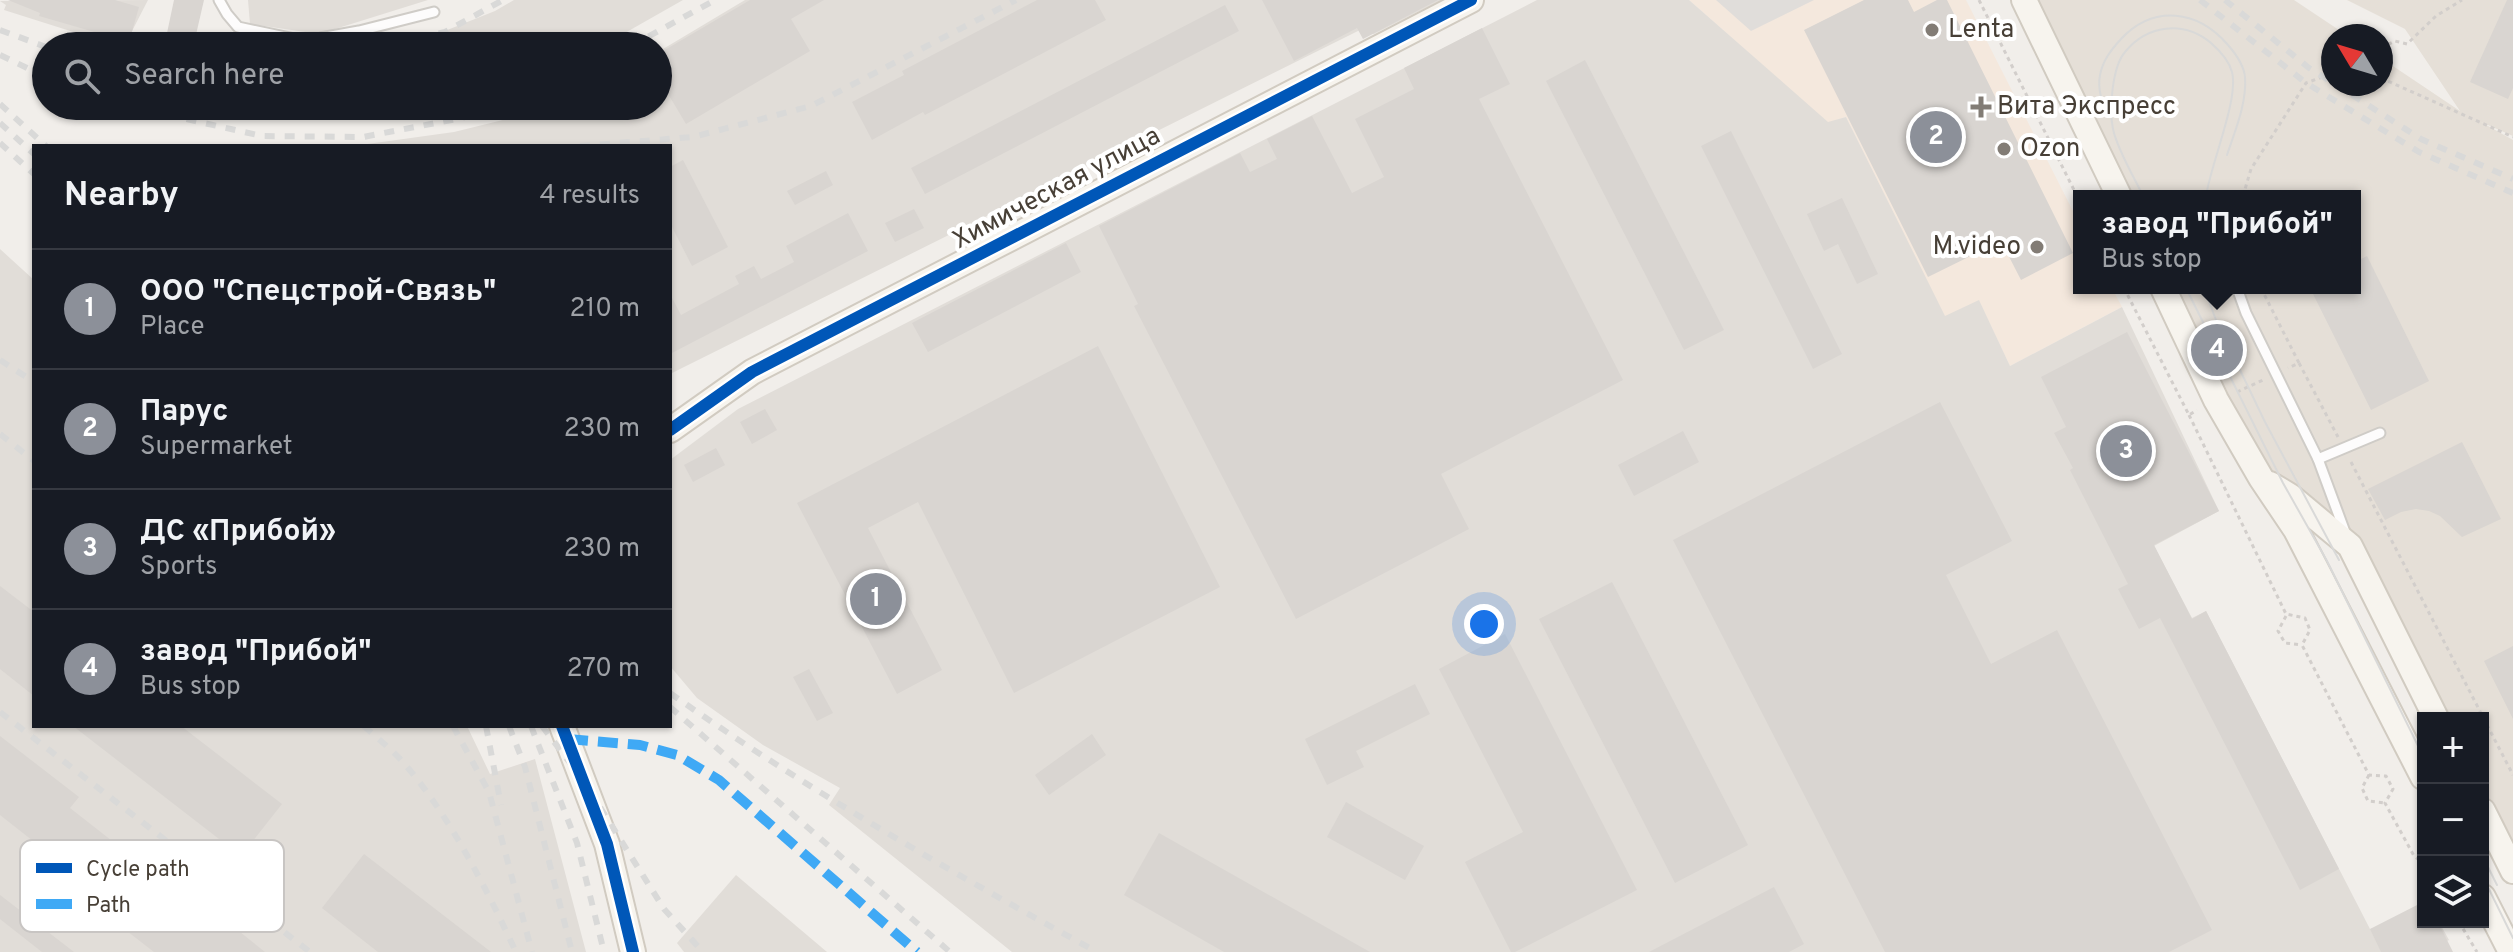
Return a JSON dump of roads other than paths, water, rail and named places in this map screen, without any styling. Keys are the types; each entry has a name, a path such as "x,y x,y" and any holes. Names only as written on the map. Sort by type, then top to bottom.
{"main road":[{"name":"Химическая улица","path":"672,429 752,372 1471,0"},
{"path":"2024,0 2116,190"},
{"path":"2166,294 2216,400 2261,478 2296,530 2417,765"},
{"path":"2261,478 2290,496 2350,546 2433,712"},
{"path":"563,728 607,844 633,952"},
{"path":"2489,823 2513,871"},
{"path":"2489,909 2511,952"}],"lane":[{"path":"219,0 238,27 262,32"},
{"path":"350,32 434,12"},
{"path":"2239,294 2318,459 2350,546"},
{"path":"2318,459 2380,433"}],"tram line":[{"path":"2108,117 2099,81 2103,65 2114,47 2147,20 2161,16 2190,18 2216,33 2228,45 2244,73 2242,107 2227,155"},
{"path":"2140,190 2113,129 2114,78 2121,59 2134,43 2154,31 2166,29 2189,31 2211,43 2226,59 2232,72 2232,98 2207,190"},
{"path":"2189,294 2417,744"},
{"path":"2206,294 2265,422 2339,560"},
{"path":"2489,869 2497,885"},
{"path":"2489,889 2513,938"}],"railway":[{"path":"445,32 503,0"},
{"path":"657,32 715,0"},
{"path":"605,144 693,137 811,106 1016,0"},
{"path":"2200,0 2306,83 2419,152 2513,193"},
{"path":"2225,0 2321,76"},
{"path":"0,30 32,42"},
{"path":"0,55 32,70"},
{"path":"2354,96 2421,139 2513,179"},
{"path":"0,104 44,144"},
{"path":"191,120 262,136 363,137 452,120"},
{"path":"0,123 32,152"},
{"path":"0,143 32,172"},
{"path":"0,360 32,381"},
{"path":"0,434 32,459"},
{"path":"672,694 774,763 880,828 1097,952"},
{"path":"672,709 950,952"},
{"path":"0,712 165,840"},
{"path":"366,728 401,760 435,803 479,877 516,952"},
{"path":"454,728 489,792 532,952"},
{"path":"486,728 501,805"},
{"path":"510,728 525,767 572,952"},
{"path":"532,728 577,843 604,952"},
{"path":"544,728 583,780 664,909 703,952"},
{"path":"284,932 310,952"}],"place":[{"name":"Lenta","path":"1932,30"},
{"name":"Вита Экспресс","path":"1981,107"},
{"name":"Парус","path":"1936,137"},
{"name":"Ozon","path":"2004,149"},
{"name":"M.video","path":"2037,247"},
{"name":"завод \"Прибой\"","path":"2217,350"},
{"name":"ДC «Прибой»","path":"2126,451"},
{"name":"ООО \"Спецстрой-Связь\"","path":"876,599"}]}
